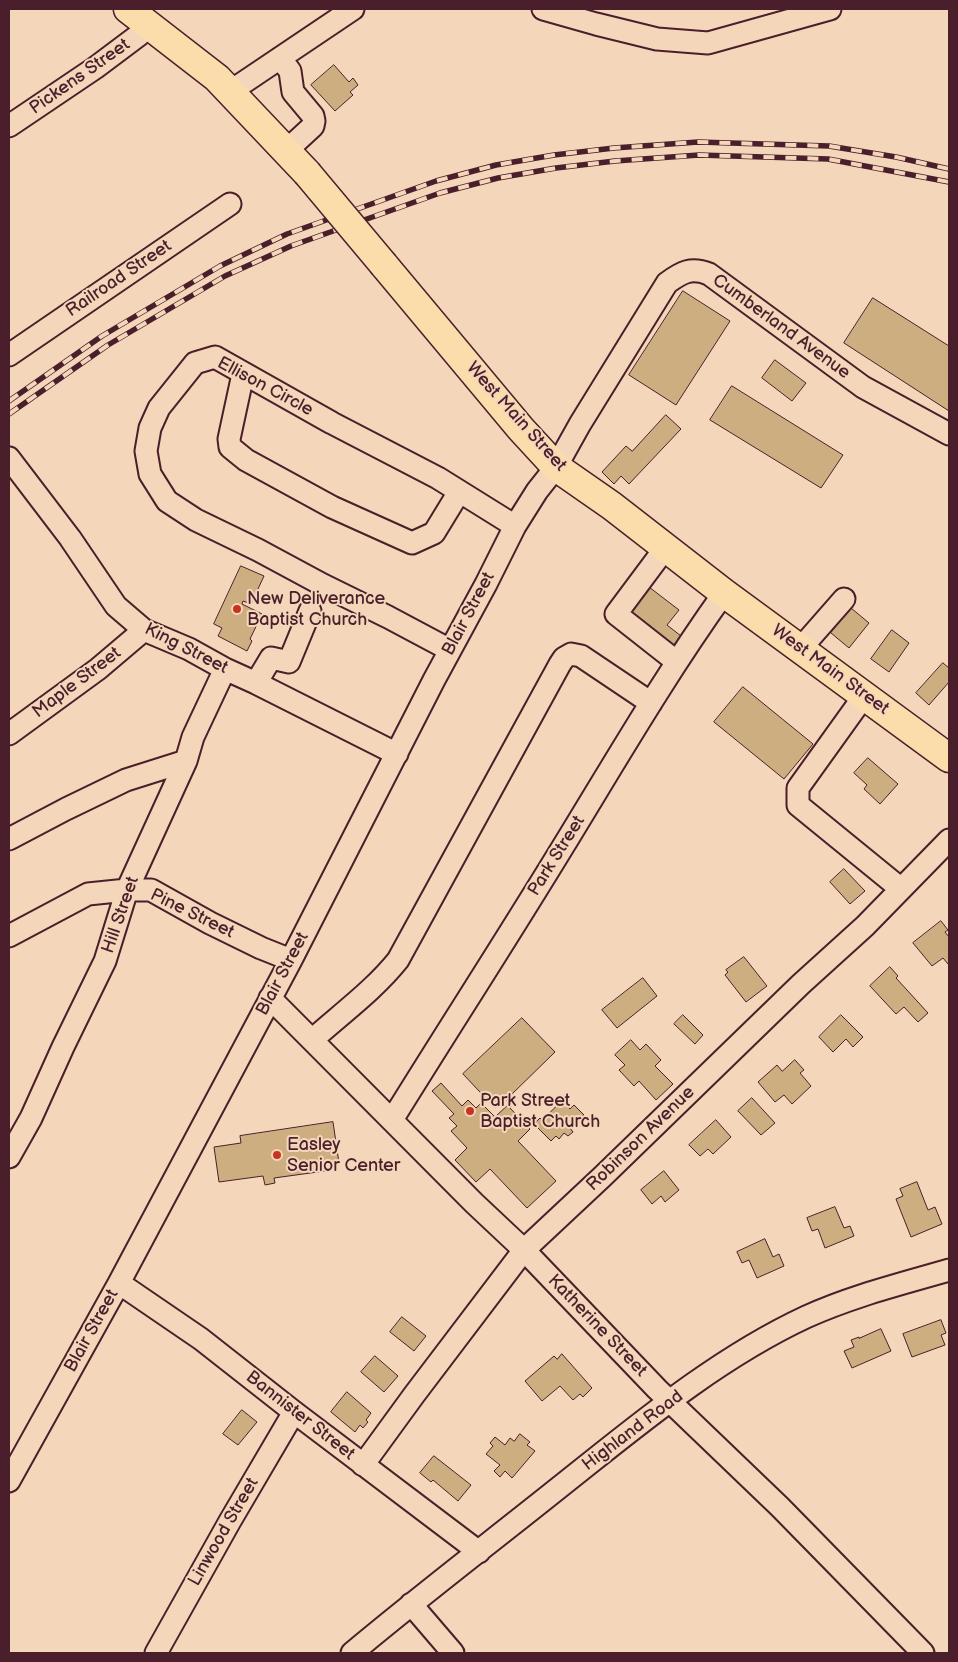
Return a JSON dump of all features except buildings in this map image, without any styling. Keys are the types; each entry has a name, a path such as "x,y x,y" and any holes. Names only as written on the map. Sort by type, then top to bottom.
{"main road":[{"name":"West Main Street","path":"128,9 218,78 286,150 521,429 556,466 666,547 724,593 949,758"}],"street":[{"path":"230,91 353,9"},
{"path":"543,9 657,39 708,43 830,9"},
{"name":"Pickens Street","path":"9,126 95,68 139,35 150,24"},
{"path":"280,58 290,72 293,92 313,116 314,121 313,126 286,150"},
{"name":"Railroad Street","path":"9,355 230,204"},
{"name":"Cumberland Avenue","path":"556,466 667,283 678,275 698,270 709,274 864,387 949,434"},
{"name":"Ellison Circle","path":"450,650 258,550 196,520 167,500 150,474 146,450 150,428 159,408 195,363 215,357 332,423 438,478 515,526"},
{"path":"243,374 229,439 230,447 246,460 323,503 412,543 434,533 459,492"},
{"name":"King Street","path":"9,458 70,538 116,606 144,630 189,649 225,669 397,754"},
{"name":"Blair Street","path":"9,1481 119,1283 291,960 515,526 537,491 556,466"},
{"path":"666,547 616,614 677,662"},
{"name":"Park Street","path":"392,1120 524,911 695,633 724,593"},
{"path":"801,648 844,599"},
{"path":"256,683 271,658 289,662 310,611"},
{"name":"Maple Street","path":"9,734 98,669 144,630"},
{"path":"312,1040 369,991 398,960 564,658 571,654 581,656 651,703"},
{"name":"Hill Street","path":"9,1157 31,1118 63,1047 105,962 127,890 186,760 193,737 225,669"},
{"path":"864,696 798,788 798,805 901,889"},
{"path":"9,839 126,780 186,760"},
{"name":"Robinson Avenue","path":"363,1465 524,1250 602,1177 800,984 865,926 949,840"},
{"name":"Pine Street","path":"9,936 88,894 127,890 151,890 210,923 261,948 291,960"},
{"name":"Katherine Street","path":"270,998 524,1250 670,1402 780,1507 923,1653"},
{"name":"Highland Road","path":"352,1653 411,1604 622,1438 717,1369 759,1342 805,1318 846,1300 949,1270"},
{"name":"Bannister Street","path":"119,1283 201,1338 294,1412 479,1552"},
{"name":"Linwood Street","path":"156,1653 234,1513 294,1412"},
{"path":"411,1604 453,1653"}],"railway":[{"path":"9,401 102,336 220,266 287,234 436,181 496,165 554,155 614,148 698,142 829,146 896,157 949,169"},
{"path":"9,414 108,345 225,276 291,246 440,193 498,178 556,168 615,161 699,155 828,159 949,182"}],"place":[{"name":"New Deliverance Baptist Church","path":"237,609"},
{"name":"Park Street Baptist Church","path":"470,1111"},
{"name":"Easley Senior Center","path":"277,1155"}]}
